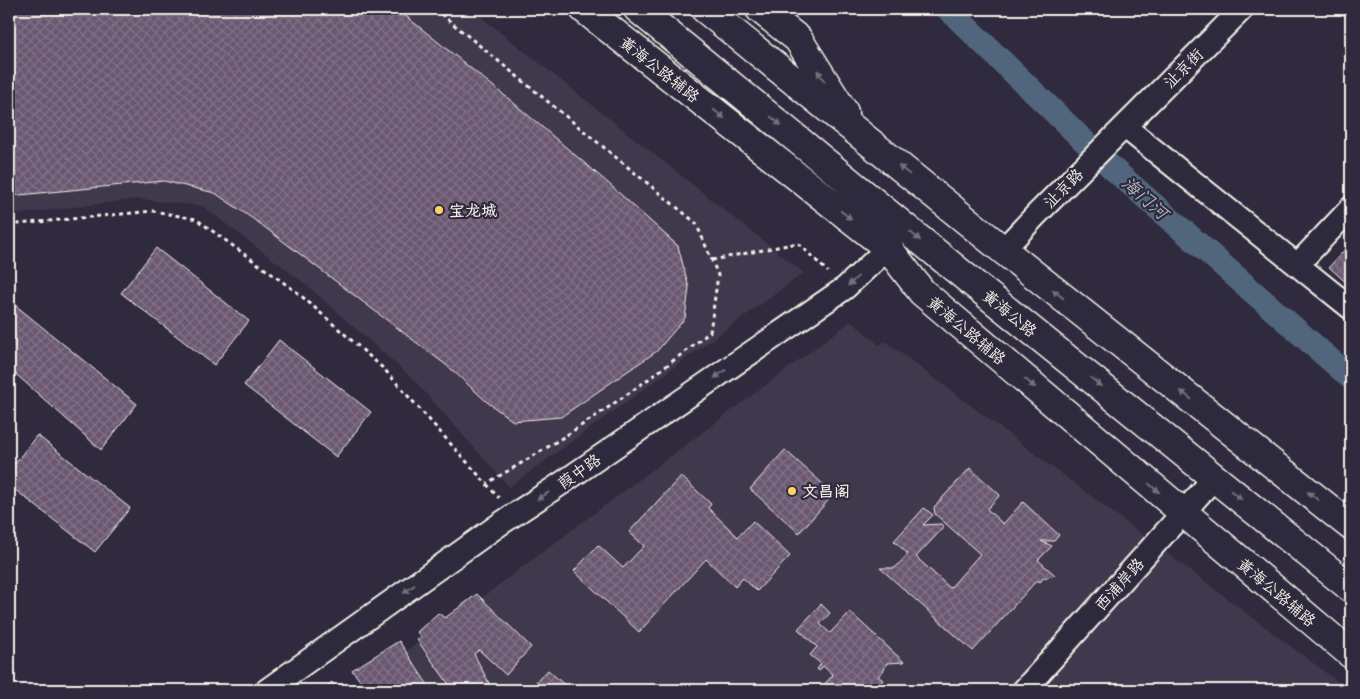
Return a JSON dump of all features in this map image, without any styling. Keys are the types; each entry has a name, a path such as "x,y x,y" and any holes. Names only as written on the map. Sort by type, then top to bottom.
{"main road":[{"name":"黄海公路辅路","path":"584,9 888,248 922,292 1351,654"},
{"name":"黄海公路","path":"638,9 974,284 1351,588"},
{"path":"705,9 1003,250 1351,526"},
{"path":"760,9 798,39 857,132"},
{"path":"888,248 974,284"}],"street":[{"name":"沚京街","path":"1124,128 1242,9"},
{"name":"沚京路","path":"1003,250 1124,128"},
{"path":"1124,128 1351,308"},
{"path":"1298,265 1351,208"},
{"name":"葭中路","path":"267,690 515,515 845,288 888,248"},
{"name":"西浦岸路","path":"1024,690 1215,477"}],"path":[{"path":"435,9 696,223 718,275 710,332 667,366 565,436 487,483"},
{"path":"9,222 18,224 153,211 196,219 298,293 384,369 515,515"},
{"path":"712,260 798,243 845,288"}],"shaded area":[{"name":"宝龙城","path":"9,9 471,9 804,273 509,487 413,379 304,283 202,206 138,199 13,215 9,213"},
{"path":"851,321 879,345 885,341 1349,690 348,690 449,622"}],"building":[{"name":"宝龙城","path":"9,9 397,9 509,99 608,183 678,246 689,288 685,318 657,351 561,417 513,421 487,402 450,368 259,223 215,193 164,181 9,196"},
{"path":"1351,243 1351,287 1329,267"},
{"path":"156,248 249,321 214,365 121,293"},
{"path":"9,300 137,404 101,450 9,368"},
{"path":"279,340 371,412 336,457 244,385"},
{"path":"37,435 130,508 95,552 9,485 9,471"},
{"name":"文昌阁","path":"785,450 834,494 799,533 750,489"},
{"path":"970,468 1000,495 987,509 1003,524 1023,502 1059,535 1054,541 1041,541 1052,546 1038,560 1055,575 1044,578 1040,582 1037,580 973,651 880,568 895,568 908,554 894,541 924,508 933,515 923,525 941,524 944,527 916,557 950,588 980,554 935,514 934,507"},
{"path":"681,476 711,504 708,508 738,537 753,521 790,556 757,591 743,578 735,587 706,559 639,632 574,571 598,545 623,568 644,546 629,532"},
{"path":"477,594 531,647 506,675 479,650 474,654 492,689 453,690 417,640 421,637 417,632 438,613 445,618"},
{"path":"821,604 830,613 820,624 830,633 850,612 904,662 887,663 884,670 878,676 883,680 876,688 879,690 819,690 833,675 823,666 819,671 817,669 821,664 810,655 817,647 798,629"},
{"path":"399,641 431,690 367,690 352,670"},
{"path":"548,670 570,690 528,690"},
{"path":"332,682 338,690 321,690"}],"waterway":[{"name":"海门河","path":"948,9 1112,168 1351,378"}],"place":[{"name":"宝龙城","path":"439,210"},
{"name":"文昌阁","path":"792,491"}]}
